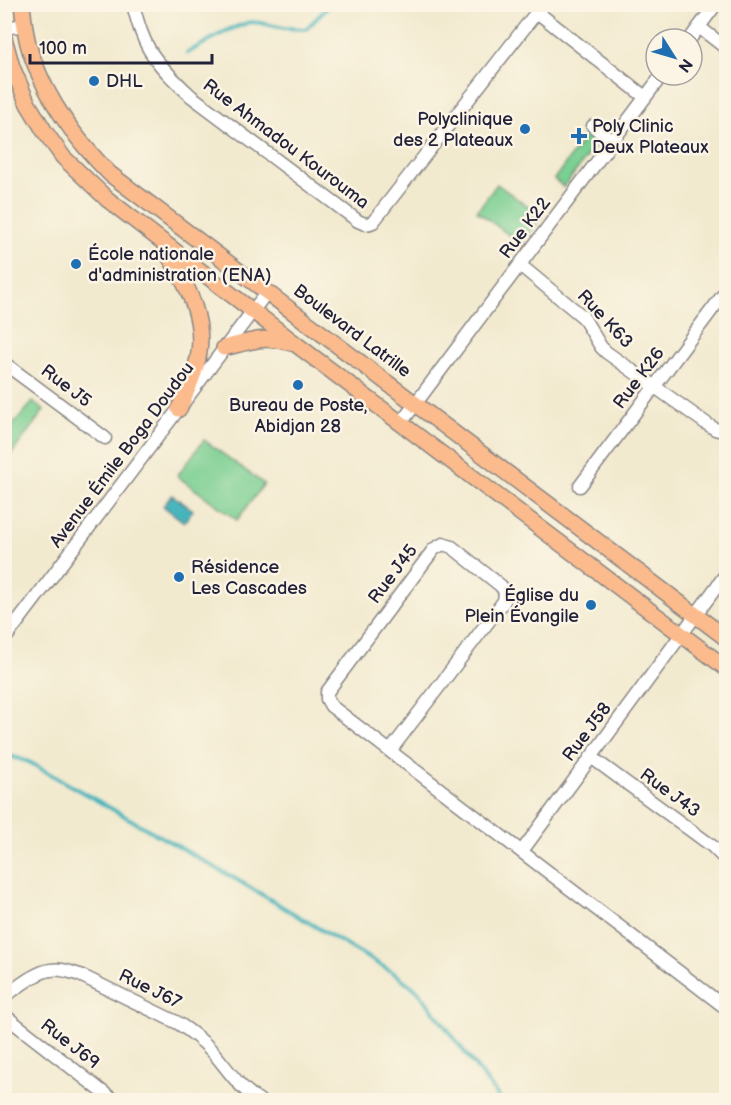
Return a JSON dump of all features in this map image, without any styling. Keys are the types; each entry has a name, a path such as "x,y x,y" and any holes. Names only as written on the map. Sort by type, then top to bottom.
{"main road":[{"name":"Boulevard Latrille","path":"22,4 33,59 50,97 88,152 110,174 726,638"},
{"path":"5,42 12,67 28,104 45,132 63,157 107,199 158,240 726,668"},
{"path":"158,240 183,279 193,301 198,323 200,344 197,365 179,409"},
{"path":"225,348 266,338 297,345"}],"street":[{"name":"Rue Ahmadou Kourouma","path":"133,4 138,24 151,52 168,74 191,96 365,224 374,222 540,8"},
{"path":"699,27 716,4"},
{"path":"540,8 645,97"},
{"path":"4,28 25,25"},
{"path":"704,31 726,48"},
{"path":"5,42 28,41"},
{"name":"Rue K22","path":"401,423 653,87"},
{"path":"592,126 613,142"},
{"name":"Rue K63","path":"519,265 583,316 606,352 707,424 726,432"},
{"name":"Rue K26","path":"580,486 726,291"},
{"name":"Avenue Émile Boga Doudou","path":"4,640 267,292"},
{"name":"Rue J5","path":"4,363 105,438"},
{"name":"Rue J45","path":"390,751 504,602 505,592 501,586 452,547 443,544 434,549 327,692 327,699 331,706 726,1008"},
{"name":"Rue J58","path":"522,851 726,574"},
{"name":"Rue J43","path":"591,758 712,846 726,860"},
{"name":"Rue J67","path":"4,997 28,980 49,970 65,970 80,975 192,1032 210,1048 244,1088 260,1101"},
{"name":"Rue J69","path":"4,1016 113,1101"}],"green space":[{"path":"587,134 598,142 564,187 554,179"},
{"path":"497,184 542,217 521,244 477,211"},
{"path":"33,402 44,410 5,463 5,434"},
{"path":"204,440 264,484 237,520 177,476"}],"water":[{"path":"172,495 193,510 184,522 163,506"}],"waterway":[{"path":"187,53 228,30 250,22 306,29 331,4"},
{"path":"357,4 387,6 390,4"},
{"path":"4,754 29,762 239,881 397,975 418,991 501,1100"}],"place":[{"name":"DHL","path":"94,81"},
{"name":"Polyclinique des 2 Plateaux","path":"525,129"},
{"name":"Poly Clinic Deux Plateaux","path":"579,136"},
{"name":"École nationale d'administration (ENA)","path":"76,264"},
{"name":"Bureau de Poste, Abidjan 28","path":"298,385"},
{"name":"Résidence Les Cascades","path":"179,577"},
{"name":"Église du Plein Évangile","path":"591,605"}]}
